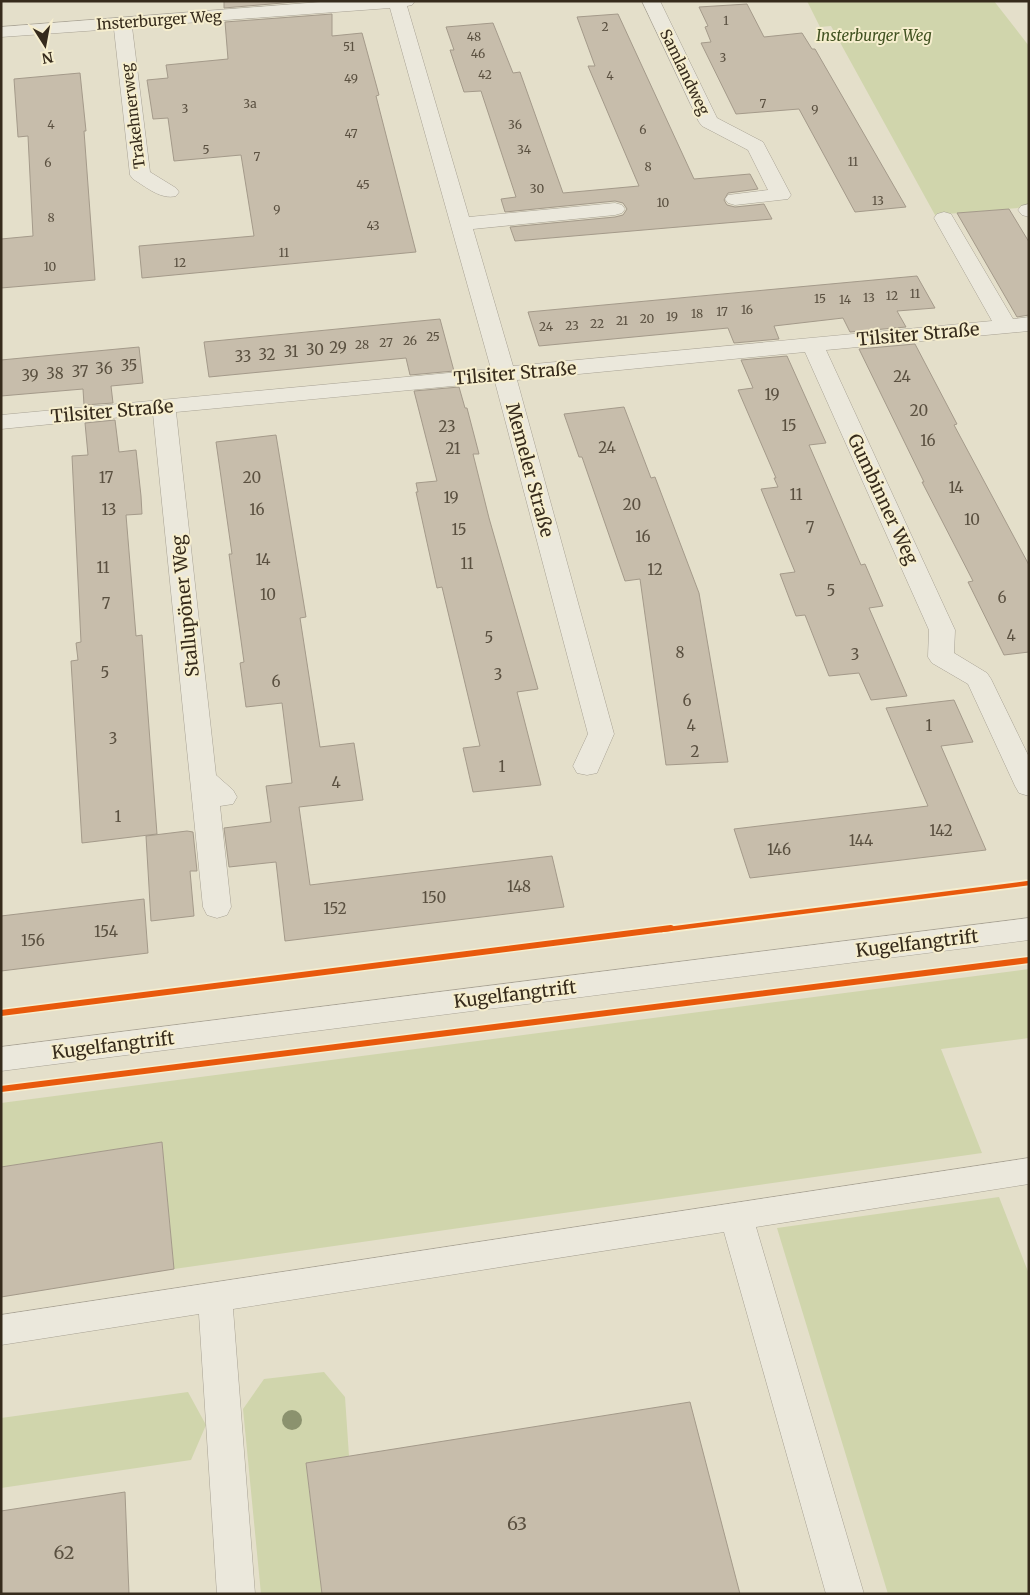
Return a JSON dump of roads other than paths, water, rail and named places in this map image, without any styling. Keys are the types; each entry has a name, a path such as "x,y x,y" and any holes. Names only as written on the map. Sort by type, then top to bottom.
{"street":[{"name":"Insterburger Weg","path":"1,32 406,1"},
{"name":"Samlandweg","path":"651,1 709,122 756,146 782,195 735,199"},
{"name":"Memeler Straße","path":"397,2 504,374 601,734 587,766"},
{"name":"Trakehnerweg","path":"122,23 140,175 169,192"},
{"path":"461,224 615,210"},
{"path":"944,218 1006,326"},
{"name":"Tilsiter Straße","path":"1,422 1029,324"},
{"name":"Gumbinner Weg","path":"812,344 942,630 941,656 978,678 1029,786"},
{"name":"Stallupöner Weg","path":"164,407 216,907"},
{"path":"203,778 223,797"},
{"name":"Kugelfangtrift","path":"1,1059 1029,929"},
{"path":"1,1330 1029,1171"},
{"path":"736,1216 845,1594"},
{"path":"215,1297 236,1594"}]}
